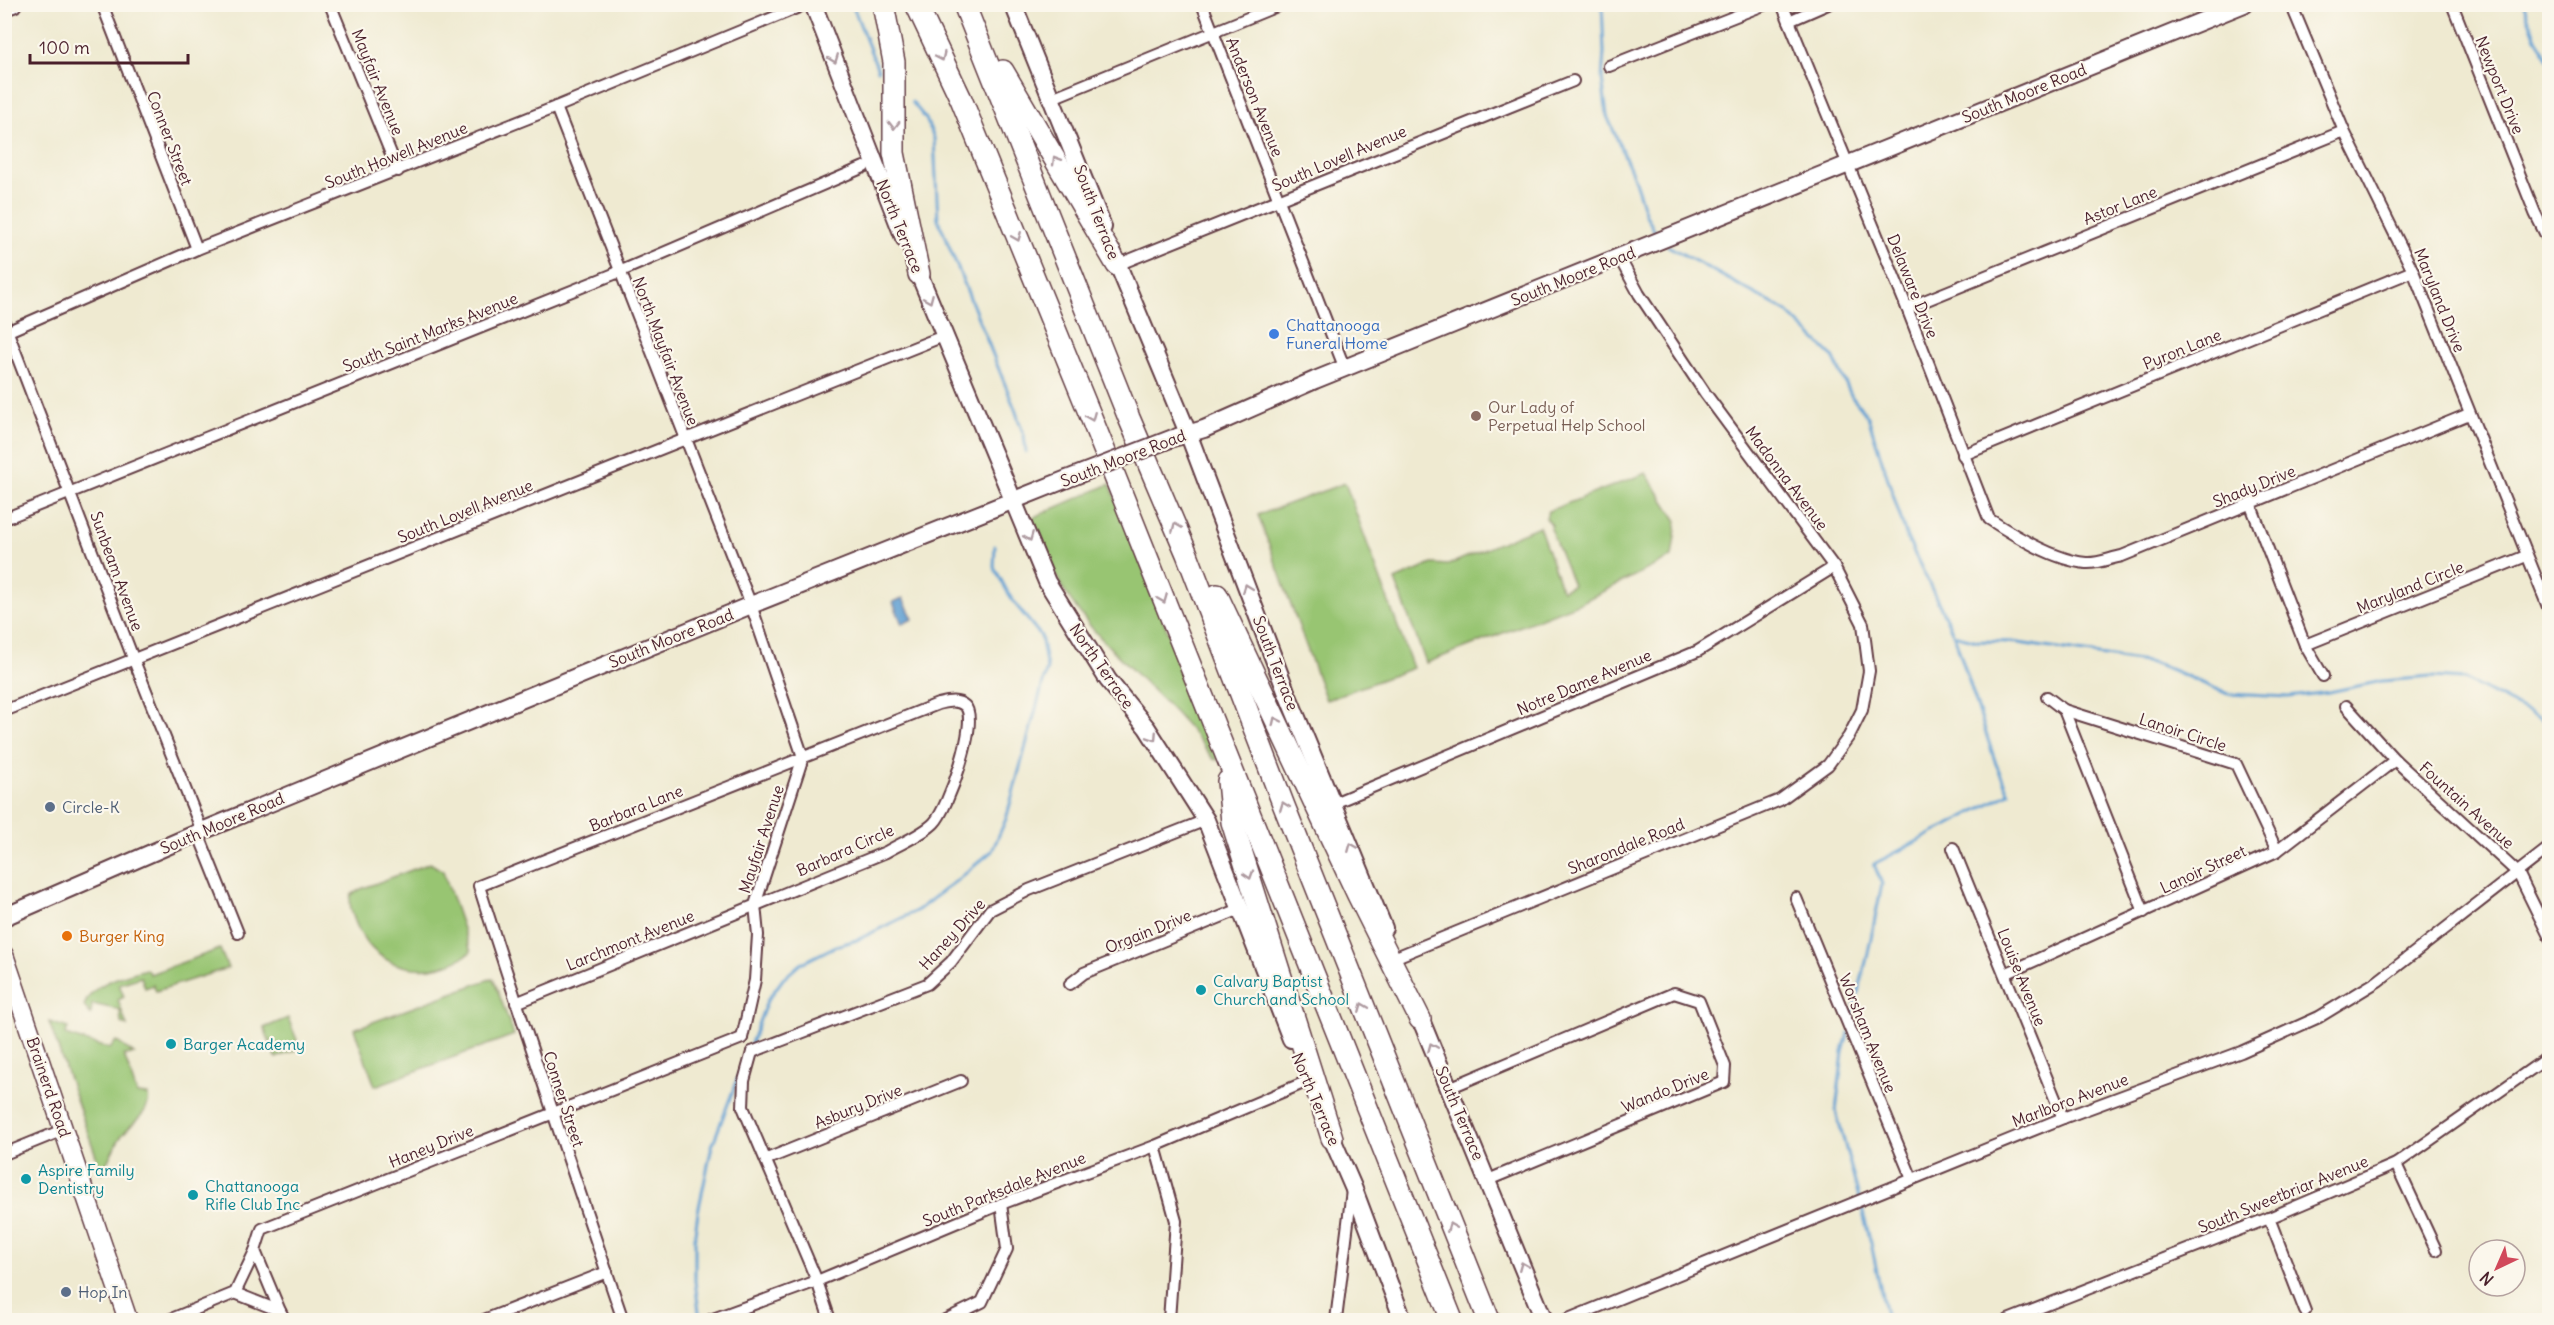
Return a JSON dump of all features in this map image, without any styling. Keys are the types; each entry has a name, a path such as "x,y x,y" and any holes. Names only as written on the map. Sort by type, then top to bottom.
{"highway":[{"path":"883,4 894,62 894,153 919,274"},
{"path":"916,4 961,99 1091,417 1452,1320"},
{"path":"964,4 1118,265"},
{"path":"964,4 1129,418 1187,554 1288,817 1489,1320"},
{"path":"1187,554 1206,573 1358,894 1420,1019"},
{"path":"1225,757 1232,822 1332,1138"}],"main road":[{"name":"Brainerd Road","path":"4,955 128,1320"}],"street":[{"path":"4,7 13,4"},
{"name":"Conner Street","path":"102,4 197,249"},
{"name":"Mayfair Avenue","path":"330,4 398,171"},
{"name":"South Terrace","path":"1013,4 1118,265 1180,436 1334,803 1544,1320"},
{"name":"Anderson Avenue","path":"1202,4 1345,369"},
{"path":"1052,98 1282,4"},
{"path":"1609,66 1766,4"},
{"name":"Delaware Drive","path":"1782,4 1907,308 1989,519 2014,536 2047,552"},
{"path":"1789,21 1828,4"},
{"name":"South Moore Road","path":"4,917 200,832 750,605 1013,499 1204,429 1618,257 2244,4"},
{"name":"Maryland Drive","path":"2291,4 2344,131 2413,271 2550,612"},
{"name":"Newport Drive","path":"2452,4 2535,213 2550,243"},
{"name":"South Howell Avenue","path":"6,329 197,249 556,108 806,6"},
{"name":"North Terrace","path":"806,6 1047,582 1069,621 1108,680 1147,728 1206,820 1308,1081 1353,1186 1403,1320"},
{"name":"South Lovell Avenue","path":"1118,265 1573,81"},
{"name":"North Mayfair Avenue","path":"556,108 750,605"},
{"name":"Astor Lane","path":"1907,308 2344,131"},
{"name":"South Saint Marks Avenue","path":"4,519 619,272 864,167"},
{"name":"Madonna Avenue","path":"1618,257 1639,294 1705,393 1834,567 1863,624 1869,670 1862,710 1849,736"},
{"name":"Pyron Lane","path":"1963,455 2413,271"},
{"name":"Sunbeam Avenue","path":"6,329 71,492 238,933"},
{"name":"South Lovell Avenue","path":"4,711 936,339"},
{"name":"Shady Drive","path":"2047,552 2086,563 2122,556 2469,414"},
{"path":"2250,503 2305,645 2324,676"},
{"name":"Maryland Circle","path":"2305,645 2526,556"},
{"name":"Notre Dame Avenue","path":"1334,803 1698,651 1834,567"},
{"path":"750,605 804,757"},
{"name":"Lanoir Circle","path":"2047,697 2064,710 2236,764 2277,851"},
{"name":"Barbara Circle","path":"755,905 886,852 934,823 945,805 958,768 970,729 970,715 965,706 955,701 938,704 804,757"},
{"name":"Fountain Avenue","path":"2346,706 2395,760 2518,873 2550,938"},
{"path":"2064,710 2144,912"},
{"name":"Sharondale Road","path":"1396,957 1780,800 1828,765 1849,736"},
{"name":"Mayfair Avenue","path":"742,1038 754,980 758,935 755,905 804,757"},
{"name":"Barbara Lane","path":"479,886 804,757"},
{"name":"Lanoir Street","path":"2005,974 2277,851 2395,760"},
{"name":"Haney Drive","path":"752,1052 927,984 951,962 990,910 1029,890 1206,820"},
{"name":"Marlboro Avenue","path":"1566,1320 2062,1118 2241,1052 2319,1017 2378,981 2550,847"},
{"name":"Louise Avenue","path":"1953,848 2062,1118"},
{"name":"Conner Street","path":"479,886 552,1113 623,1320"},
{"name":"Worsham Avenue","path":"1796,898 1912,1179"},
{"name":"Larchmont Avenue","path":"516,1003 755,905"},
{"name":"Orgain Drive","path":"1070,984 1084,974 1240,909"},
{"name":"Wando Drive","path":"1449,1088 1674,993 1699,1001 1725,1066 1724,1082 1488,1180"},
{"path":"742,1038 752,1052 744,1081 743,1107 817,1281 830,1320"},
{"name":"Haney Drive","path":"235,1293 255,1251 262,1229 742,1038"},
{"name":"South Sweetbriar Avenue","path":"2007,1320 2269,1218 2396,1164 2550,1056"},
{"name":"Asbury Drive","path":"766,1158 961,1081"},
{"name":"South Parksdale Avenue","path":"710,1320 817,1281 1001,1204 1155,1146 1308,1081"},
{"path":"4,1154 63,1130"},
{"path":"1155,1146 1176,1221 1169,1320"},
{"path":"2396,1164 2436,1250"},
{"path":"1336,1320 1353,1186"},
{"path":"945,1320 982,1302 1007,1249 1001,1204"},
{"path":"2269,1218 2305,1311"},
{"path":"255,1251 282,1316"},
{"path":"484,1320 607,1272"},
{"path":"169,1320 235,1293 282,1316"}],"green space":[{"path":"1646,473 1677,521 1672,557 1580,603 1426,663 1395,580 1432,564 1448,565 1539,526 1562,590 1573,585 1550,528 1552,525 1546,518 1548,511"},
{"path":"1345,483 1413,668 1326,700 1258,515"},
{"path":"1110,484 1218,760 1213,759 1192,732 1103,640 1082,615 1063,588 1036,533 1032,518"},
{"path":"430,863 443,871 471,952 456,961 440,966 407,967 378,954 366,942 351,911 351,895 361,889"},
{"path":"220,949 228,968 156,991 153,985 145,988 141,977 119,984 124,997 118,1000 127,1026 121,1023 120,1010 92,1004 91,1015 84,1006 94,991 119,977 146,969 150,974"},
{"path":"493,978 514,1035 375,1086 354,1029"},
{"path":"288,1018 297,1040 296,1050 276,1058 264,1028"},
{"path":"49,1022 68,1028 65,1035 110,1049 116,1041 134,1054 124,1055 137,1094 148,1095 147,1107 120,1138 102,1173"}],"water":[{"path":"903,598 913,619 902,624 893,602"}],"waterway":[{"path":"852,4 878,70"},
{"path":"1602,4 1604,53 1602,78 1607,116 1633,175 1646,215 1655,232"},
{"path":"2523,4 2536,39 2550,61"},
{"path":"912,102 926,119 934,138 938,219 1015,409 1024,436 1026,452"},
{"path":"1668,246 1786,311 1833,357 1852,397 1868,417 1907,538 1954,635 1996,764 2009,793 1874,864 1882,884 1867,958 1851,1020"},
{"path":"700,1320 695,1281 695,1233 698,1212 712,1146 767,1001 783,979 800,964 836,946 857,940 918,910 992,851 1006,819 1047,668 1041,636 1012,600 994,567 995,546"},
{"path":"1954,635 1977,641 2012,642 2158,664 2228,694 2289,697 2329,692 2382,681 2431,677 2464,679 2550,723"},
{"path":"1848,1033 1843,1052 1836,1111 1871,1243 1887,1320"}],"place":[{"name":"Chattanooga Funeral Home","path":"1274,334"},
{"name":"Our Lady of Perpetual Help School","path":"1476,416"},
{"name":"Circle-K","path":"50,807"},
{"name":"Burger King","path":"67,936"},
{"name":"Calvary Baptist Church and School","path":"1201,990"},
{"name":"Barger Academy","path":"171,1044"},
{"name":"Aspire Family Dentistry","path":"26,1179"},
{"name":"Chattanooga Rifle Club Inc","path":"193,1195"},
{"name":"Hop In","path":"66,1292"}]}
